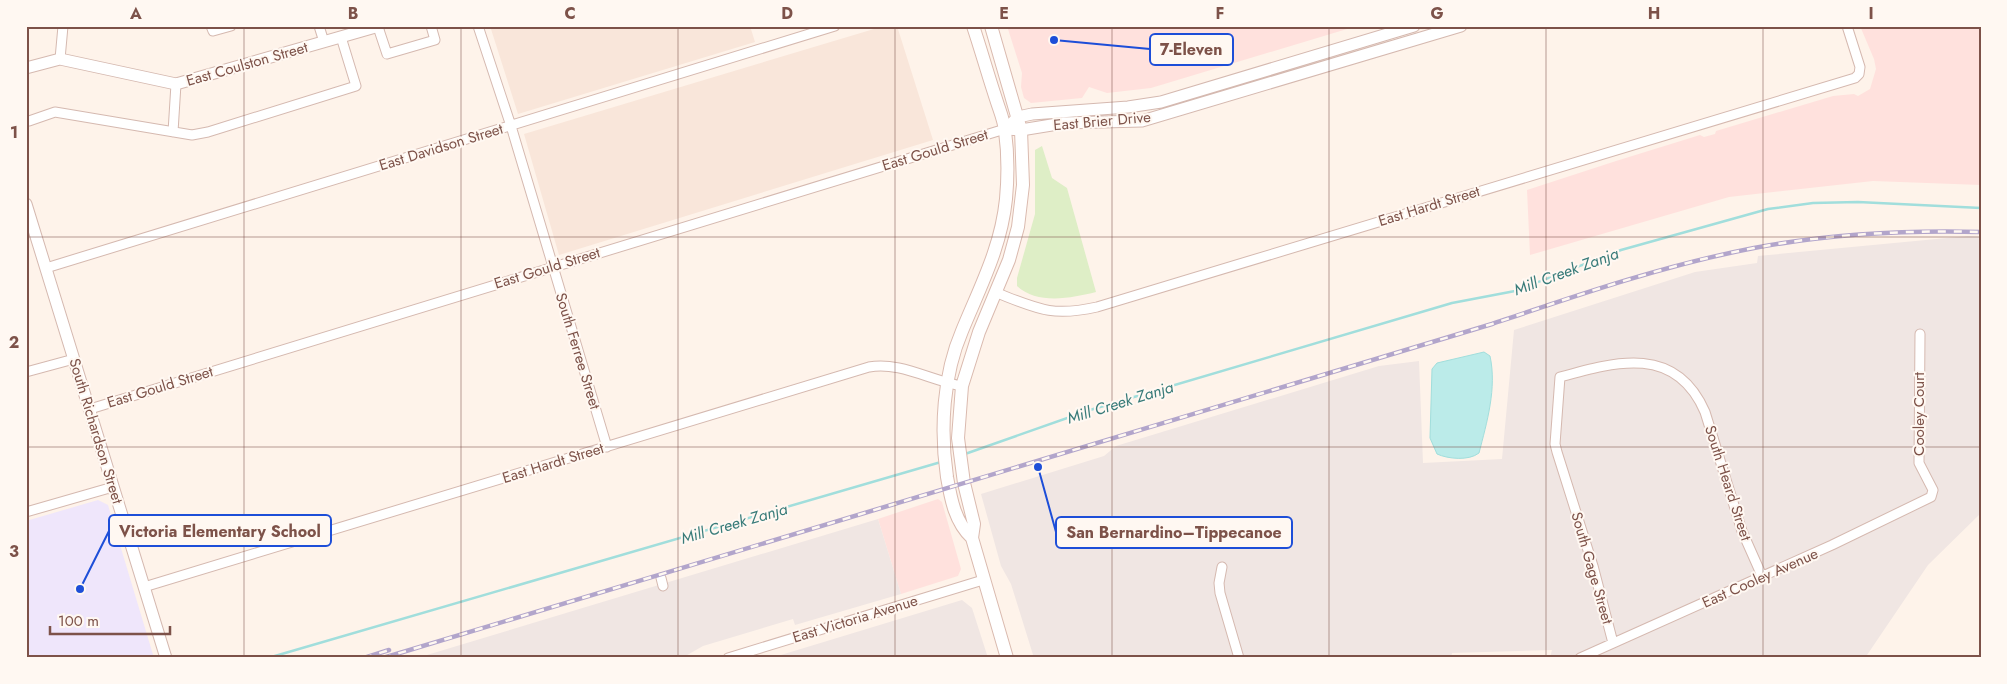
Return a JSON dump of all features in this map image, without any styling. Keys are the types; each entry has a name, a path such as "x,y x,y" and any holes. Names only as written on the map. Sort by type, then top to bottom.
{"main road":[{"path":"972,538 960,527 946,473 944,448 948,384 961,332 983,287 995,255 1003,220 1006,180 1005,129 973,26"},
{"path":"991,26 1021,130 1021,208 1011,252 997,293 979,332 962,386 958,438 961,468 974,524 972,538 1007,658"},
{"path":"983,287 997,293"}],"street":[{"path":"60,59 63,26"},
{"path":"212,29 231,26"},
{"path":"319,26 324,42"},
{"path":"378,26 387,54 435,40 431,26"},
{"name":"East Coulston Street","path":"26,68 60,59 176,84 378,26"},
{"name":"South Ferree Street","path":"478,26 511,126 607,447"},
{"name":"East Davidson Street","path":"46,268 836,26"},
{"name":"East Brier Drive","path":"1018,117 1161,102 1414,26"},
{"name":"East Brier Drive","path":"1005,129 1021,130 1064,123 1142,121 1462,26"},
{"name":"East Hardt Street","path":"997,293 1031,308 1051,312 1074,312 1096,307 1855,78 1859,74 1860,67 1847,26"},
{"path":"29,121 55,112 192,135 208,132 356,86 341,37"},
{"path":"173,132 176,84"},
{"path":"1005,129 1018,117"},
{"name":"East Gould Street","path":"90,409 1005,129"},
{"name":"South Richardson Street","path":"26,204 29,222 46,268 166,658"},
{"name":"Cooley Court","path":"1920,334 1919,463 1933,490"},
{"path":"26,372 74,359"},
{"name":"South Gage Street","path":"1613,643 1593,566 1556,444 1560,377 1617,362 1642,363 1673,373 1694,391"},
{"name":"East Hardt Street","path":"144,587 877,366 895,367 948,384 962,386"},
{"name":"South Heard Street","path":"1694,391 1706,412 1742,531 1762,576"},
{"path":"26,512 113,487"},
{"name":"East Cooley Avenue","path":"1580,658 1832,545 1930,497 1933,490"},
{"path":"1222,568 1219,583 1220,593 1239,658"},
{"name":"East Victoria Avenue","path":"728,658 983,580"}],"shaded area":[{"path":"490,26 750,26 755,42 518,114"},
{"path":"884,26 897,26 933,140 559,255 524,134"},
{"path":"1007,26 1357,26 1151,88 1107,93 1089,87 1082,98 1031,103 1024,98 1021,87 1022,73"},
{"path":"1860,26 1981,26 1981,185 1873,181 1729,197 1530,255 1527,190 1700,135 1704,137 1715,134 1716,131 1833,96 1854,94 1858,96 1870,89 1876,69 1874,59"},
{"path":"1968,236 1981,237 1981,513 1928,565 1865,658 1550,658 1552,650 1452,653 1451,658 1034,658 1011,584 1001,566 981,494 1104,456 1116,446 1379,366 1419,361 1423,463 1502,459 1514,330 1695,272 1757,263 1758,256"},
{"path":"938,499 942,502 961,569 958,576 901,594 878,519"},
{"path":"98,500 108,505 154,658 26,658 26,521"},
{"path":"878,519 901,594 795,625 793,619 703,646 682,658 417,658"},
{"path":"962,600 972,608 988,658 771,658"}],"green space":[{"path":"1042,146 1052,178 1067,188 1096,292 1066,298 1044,298 1025,292 1017,286 1017,278 1035,214 1035,150"}],"water":[{"path":"1484,352 1490,356 1492,393 1479,453 1475,456 1458,458 1437,454 1430,438 1432,369 1437,363"}],"waterway":[{"name":"Mill Creek Zanja","path":"965,454 1090,410 1452,303 1515,291 1621,250 1768,209 1813,203 1858,202 1981,208"},
{"name":"Mill Creek Zanja","path":"268,658 941,462"}],"railway":[{"path":"383,658 1492,324 1557,302 1688,263 1754,248 1810,239 1896,232 1981,232"},
{"path":"364,658 389,650"}],"place":[{"name":"7-Eleven","path":"1054,40"},
{"name":"San Bernardino–Tippecanoe","path":"1038,467"},
{"name":"Victoria Elementary School","path":"80,589"}]}
